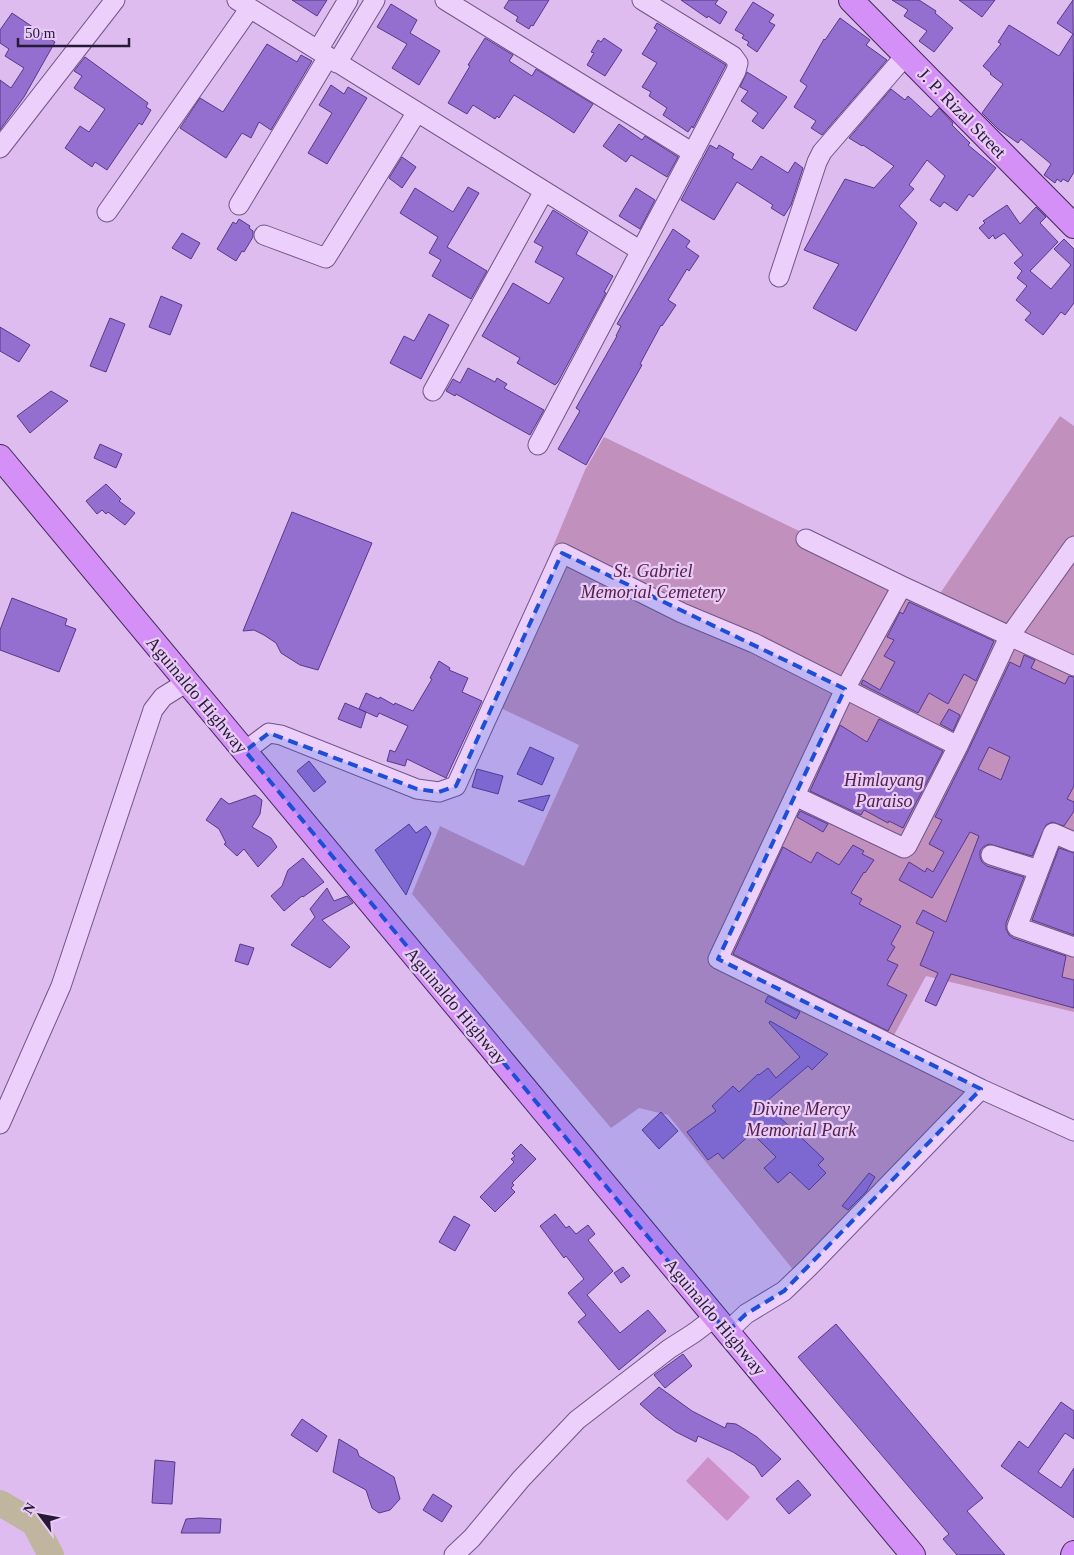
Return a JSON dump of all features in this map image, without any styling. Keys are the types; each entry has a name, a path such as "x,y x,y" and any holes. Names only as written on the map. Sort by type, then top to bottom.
{"main road":[{"name":"J. P. Rizal Street","path":"851,0 1074,226"},
{"name":"Aguinaldo Highway","path":"0,457 912,1555"}],"street":[{"path":"0,148 115,0"},
{"path":"327,57 348,0"},
{"path":"239,205 327,57 375,0"},
{"path":"445,0 693,153"},
{"path":"538,445 736,71 738,63 733,56 642,0"},
{"path":"107,212 244,4 641,251"},
{"path":"779,277 822,152 906,54"},
{"path":"264,235 326,258 417,112"},
{"path":"433,391 544,191"},
{"path":"806,539 1009,637 1074,666"},
{"path":"795,796 904,848 907,846 958,746 1009,637 1074,546"},
{"path":"245,751 269,733 417,789 439,792 456,786 562,552 682,613 754,643 958,746"},
{"path":"902,586 845,689 718,959 980,1089 1074,1131"},
{"path":"0,1124 62,986 153,710 163,697 187,682"},
{"path":"1074,842 1053,834 1017,927 1074,947"},
{"path":"991,855 1039,870"},
{"path":"454,1555 472,1538 521,1479 577,1420 669,1349 694,1334 746,1314 784,1291 980,1089"}],"highlighted area":[{"path":"562,553 845,689 718,959 981,1089 784,1291 746,1314 727,1332 245,751 269,733 417,789 439,792 456,786"}],"shaded area":[{"path":"708,1457 750,1497 727,1521 686,1481"}],"green space":[{"path":"1060,416 1074,426 1074,1012 926,976 886,1050 967,1093 795,1272 668,1115 639,1108 611,1128 412,894 440,826 524,866 579,745 488,702 585,470 604,437 793,528 939,595"}],"building":[{"path":"292,0 327,0 317,16"},
{"path":"509,0 549,0 533,26 531,25 529,29 516,21 518,17 504,8"},
{"path":"681,0 718,0 715,4 727,12 720,24 708,16 707,18"},
{"path":"892,0 919,0 936,11 935,13 953,28 934,52 919,41 927,31 904,16 908,10"},
{"path":"959,0 995,0 982,17"},
{"path":"1073,0 1074,172 1068,182 1063,179 1061,182 1057,179 1055,183 1044,175 1051,164 1021,139 1018,143 998,129 982,113 1003,84 983,66 1001,44 998,42 1009,25 1059,56 1073,34 1057,23"},
{"path":"753,2 774,15 769,22 775,25 757,52 747,45 749,42 742,38 744,35 735,30"},
{"path":"391,4 417,20 410,33 440,51 419,85 392,68 407,44 377,27"},
{"path":"12,13 55,42 24,97 0,130 0,80 11,88 24,68 5,56 9,49 0,43 0,30"},
{"path":"840,18 870,40 866,45 887,60 822,135 811,128 816,121 794,107 807,86 800,81 824,39"},
{"path":"657,23 726,65 693,128 692,126 688,132 663,115 667,108 649,96 651,92 642,87 657,63 642,54 657,30 654,28"},
{"path":"485,38 513,55 509,61 532,76 536,69 593,104 574,133 514,95 499,118 497,116 495,119 473,105 467,114 448,103"},
{"path":"604,38 622,50 605,76 587,65 594,53 591,52 598,40 601,42"},
{"path":"267,44 297,62 301,55 312,61 271,130 259,122 251,138 242,133 226,158 180,128 200,98 223,112"},
{"path":"85,57 148,103 146,107 151,110 142,125 139,123 107,170 95,162 92,167 65,148 80,126 89,132 105,109 74,88 82,76 74,71"},
{"path":"747,72 787,97 763,129 752,121 758,113 741,101 748,91 740,87"},
{"path":"331,85 344,94 348,87 367,98 327,164 308,153 332,113 319,105"},
{"path":"891,89 905,100 908,96 931,117 939,108 953,123 952,125 970,143 968,145 996,168 973,197 969,194 957,211 944,202 940,207 930,200 945,176 927,160 909,185 914,189 899,206 917,223 856,331 813,308 839,264 804,250 845,179 874,188 894,166 849,138"},
{"path":"619,124 642,140 645,136 678,157 667,177 631,155 626,162 603,146"},
{"path":"710,145 717,149 719,145 734,154 732,158 752,170 761,156 788,173 795,162 803,168 791,205 784,216 771,208 773,205 737,182 714,220 681,200"},
{"path":"402,157 416,167 402,188 389,178"},
{"path":"468,187 479,193 447,247 487,271 471,299 432,276 441,260 429,253 438,237 400,213 415,188 453,212"},
{"path":"636,188 655,200 640,229 619,216"},
{"path":"1007,205 1020,224 1036,207 1046,217 1040,223 1058,242 1030,271 1051,289 1071,265 1054,249 1064,239 1074,249 1074,303 1065,315 1061,312 1043,335 1025,320 1031,313 1016,300 1027,286 1017,278 1022,271 1014,263 1023,255 1004,233 995,239 993,235 989,239 979,228 985,223 983,221"},
{"path":"553,210 588,232 576,254 613,276 604,292 606,293 555,385 517,363 520,358 482,336 513,283 549,304 564,278 535,262 543,247 534,242"},
{"path":"239,219 250,226 249,228 253,231 253,237 236,261 217,249 233,222 236,224"},
{"path":"673,229 690,241 686,247 699,256 689,271 687,269 668,300 676,305 661,325 640,364 642,365 586,465 558,449 580,411 576,408 617,336 621,326 617,324"},
{"path":"182,233 200,243 191,259 172,248"},
{"path":"161,296 182,305 170,335 149,327"},
{"path":"429,314 449,325 421,379 390,363 404,336 414,341"},
{"path":"110,318 125,324 106,372 90,366"},
{"path":"0,327 30,345 19,362 0,351"},
{"path":"468,368 495,382 497,378 507,384 504,388 544,410 530,435 456,394 455,396 446,391 453,379 460,383"},
{"path":"51,391 68,401 30,433 17,416"},
{"path":"100,444 122,454 116,468 94,458"},
{"path":"106,484 121,499 119,501 135,513 125,525 108,512 106,514 102,510 97,514 86,501"},
{"path":"292,512 372,543 318,670 300,665 281,653 276,643 264,635 254,630 243,631"},
{"path":"12,598 67,619 65,625 76,629 59,672 0,650 0,630"},
{"path":"909,602 994,641 976,681 964,674 948,704 929,693 918,713 861,684 863,680 880,690 895,662 884,656 894,640 887,637 900,612 903,614"},
{"path":"1024,655 1035,660 1031,668 1065,684 1069,676 1074,677 1074,786 1067,799 1074,802 1074,811 1064,826 1052,822 1046,825 1032,856 989,844 980,851 980,857 987,866 1024,877 1006,923 1006,929 1013,938 1066,956 1062,977 1074,980 1074,1008 951,974 936,1006 925,1001 938,973 920,965 934,932 916,923 923,910 946,922 979,836 970,832 932,898 899,880 909,862 925,872 927,868 933,872 944,852 929,844 942,820 935,817 1010,662 1020,667","holes":["989,747 1010,757 1001,780 978,769"]},
{"path":"439,661 450,668 449,670 468,678 462,692 482,701 446,778 407,759 405,766 387,761 390,750 395,752 408,726 379,713 377,717 359,709 366,693 413,711 432,679 430,678"},
{"path":"345,703 366,712 361,728 338,719"},
{"path":"949,709 960,715 953,731 940,724"},
{"path":"879,719 943,751 903,828 889,821 888,823 864,810 861,815 810,791 840,725 867,742"},
{"path":"530,747 554,758 542,785 517,774"},
{"path":"309,761 326,782 314,792 297,771"},
{"path":"477,769 503,776 498,794 472,787"},
{"path":"255,795 262,800 260,814 252,827 271,838 277,847 258,867 244,849 237,856 224,844 226,843 219,829 206,820 221,798 229,804"},
{"path":"550,795 543,811 518,801"},
{"path":"800,811 828,824 823,832 797,817"},
{"path":"409,824 416,833 426,826 431,833 406,895 375,850"},
{"path":"853,845 864,851 862,854 874,860 851,893 862,899 859,904 901,926 891,944 895,947 887,960 898,965 887,985 907,995 888,1031 733,954 783,847 811,863 817,852 839,865"},
{"path":"1059,848 1074,853 1074,935 1032,920"},
{"path":"303,858 324,882 302,896 284,911 271,896 282,886 288,870"},
{"path":"327,888 334,901 347,896 353,903 322,920 350,947 330,968 291,945 315,917 310,909"},
{"path":"240,944 254,948 248,965 235,961"},
{"path":"768,996 800,1012 796,1019 765,1002"},
{"path":"770,1021 828,1054 812,1070 808,1066 767,1101 776,1110 774,1112 824,1159 818,1165 826,1173 809,1190 790,1172 778,1183 764,1168 776,1157 752,1133 723,1159 718,1153 708,1160 687,1132 716,1111 712,1106 733,1086 739,1092 758,1074 768,1068 776,1078 800,1057 769,1023"},
{"path":"661,1112 678,1131 659,1149 642,1130"},
{"path":"521,1144 536,1159 512,1183 514,1185 511,1188 515,1192 495,1212 480,1197 514,1162 511,1159 515,1156 512,1153"},
{"path":"869,1173 875,1177 866,1192 848,1210 842,1206"},
{"path":"555,1214 566,1228 569,1226 576,1234 588,1225 595,1234 588,1240 613,1271 587,1295 620,1333 648,1310 666,1331 619,1370 578,1322 586,1315 568,1293 584,1279 566,1256 564,1258 540,1226"},
{"path":"454,1216 470,1225 455,1251 439,1242"},
{"path":"623,1267 630,1276 621,1283 614,1273"},
{"path":"836,1324 983,1498 967,1511 1005,1555 957,1555 943,1539 949,1534 798,1357"},
{"path":"683,1354 692,1366 665,1388 654,1375"},
{"path":"659,1387 692,1411 725,1428 727,1423 736,1424 757,1437 781,1459 762,1477 755,1466 733,1452 698,1436 696,1442 676,1432 640,1404"},
{"path":"1061,1402 1074,1411 1074,1439 1065,1433 1038,1472 1061,1488 1074,1468 1074,1518 1001,1466 1019,1441 1028,1448"},
{"path":"302,1419 327,1436 317,1452 291,1435"},
{"path":"339,1439 357,1450 359,1456 394,1477 400,1499 390,1510 379,1513 372,1508 366,1490 333,1472"},
{"path":"155,1460 175,1462 172,1504 152,1503"},
{"path":"798,1480 811,1495 789,1514 776,1499"},
{"path":"433,1494 452,1506 442,1522 423,1510"},
{"path":"186,1519 221,1519 220,1533 181,1533"}],"waterway":[{"path":"0,1503 34,1523 51,1555"}],"park label":[{"name":"St. Gabriel Memorial Cemetery","path":"653,581"},
{"name":"Himlayang Paraiso","path":"884,790"},
{"name":"Divine Mercy Memorial Park","path":"801,1119"}]}
